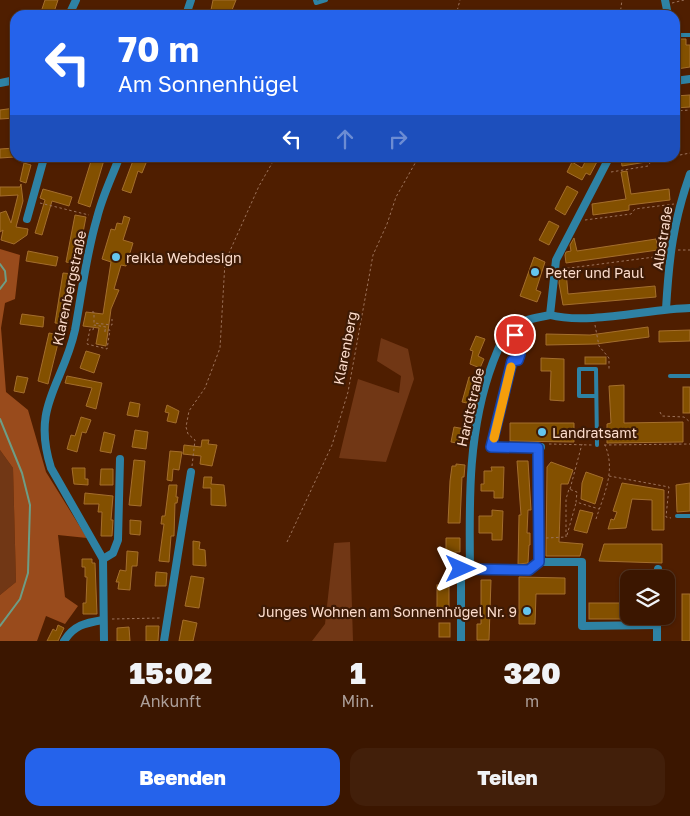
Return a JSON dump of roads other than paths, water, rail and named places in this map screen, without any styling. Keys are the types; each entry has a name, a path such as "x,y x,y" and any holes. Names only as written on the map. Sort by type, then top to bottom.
{"street":[{"path":"27,219 43,162"},
{"name":"Klarenbergstraße","path":"104,641 103,559 51,468 44,435 47,403 67,357 74,331 84,270 97,217 118,162"},
{"path":"550,315 554,270 563,242 606,162"},
{"name":"Albstraße","path":"666,309 669,252 680,203 690,174"},
{"name":"Hardtstraße","path":"461,641 461,569 470,569 471,458 477,422 490,372 501,342 508,331 530,319 550,315 560,318 593,317 690,308"},
{"path":"491,447 543,446 539,562"},
{"path":"103,559 112,553 118,540 120,458"},
{"path":"164,641 191,472"},
{"path":"470,569 529,570 539,562 582,562 582,626 657,626 657,641"},
{"path":"64,641 70,630 82,624 103,620"}],"lane":[{"path":"315,0 316,3 326,0"},
{"path":"491,447 512,361 518,360 520,354 516,346 515,335 520,323"},
{"path":"596,396 579,396 579,369 596,369 597,445"},
{"path":"670,376 690,376"},
{"path":"677,516 690,516"}],"waterway":[{"path":"0,264 5,271 6,281 0,289"},
{"path":"0,419 22,473 30,505 28,573 20,599 0,626"}],"place":[{"name":"reikla Webdesign","path":"116,257"},
{"name":"Peter und Paul","path":"535,272"},
{"name":"Landratsamt","path":"542,432"},
{"name":"Junges Wohnen am Sonnenhügel Nr. 9","path":"527,611"}]}
